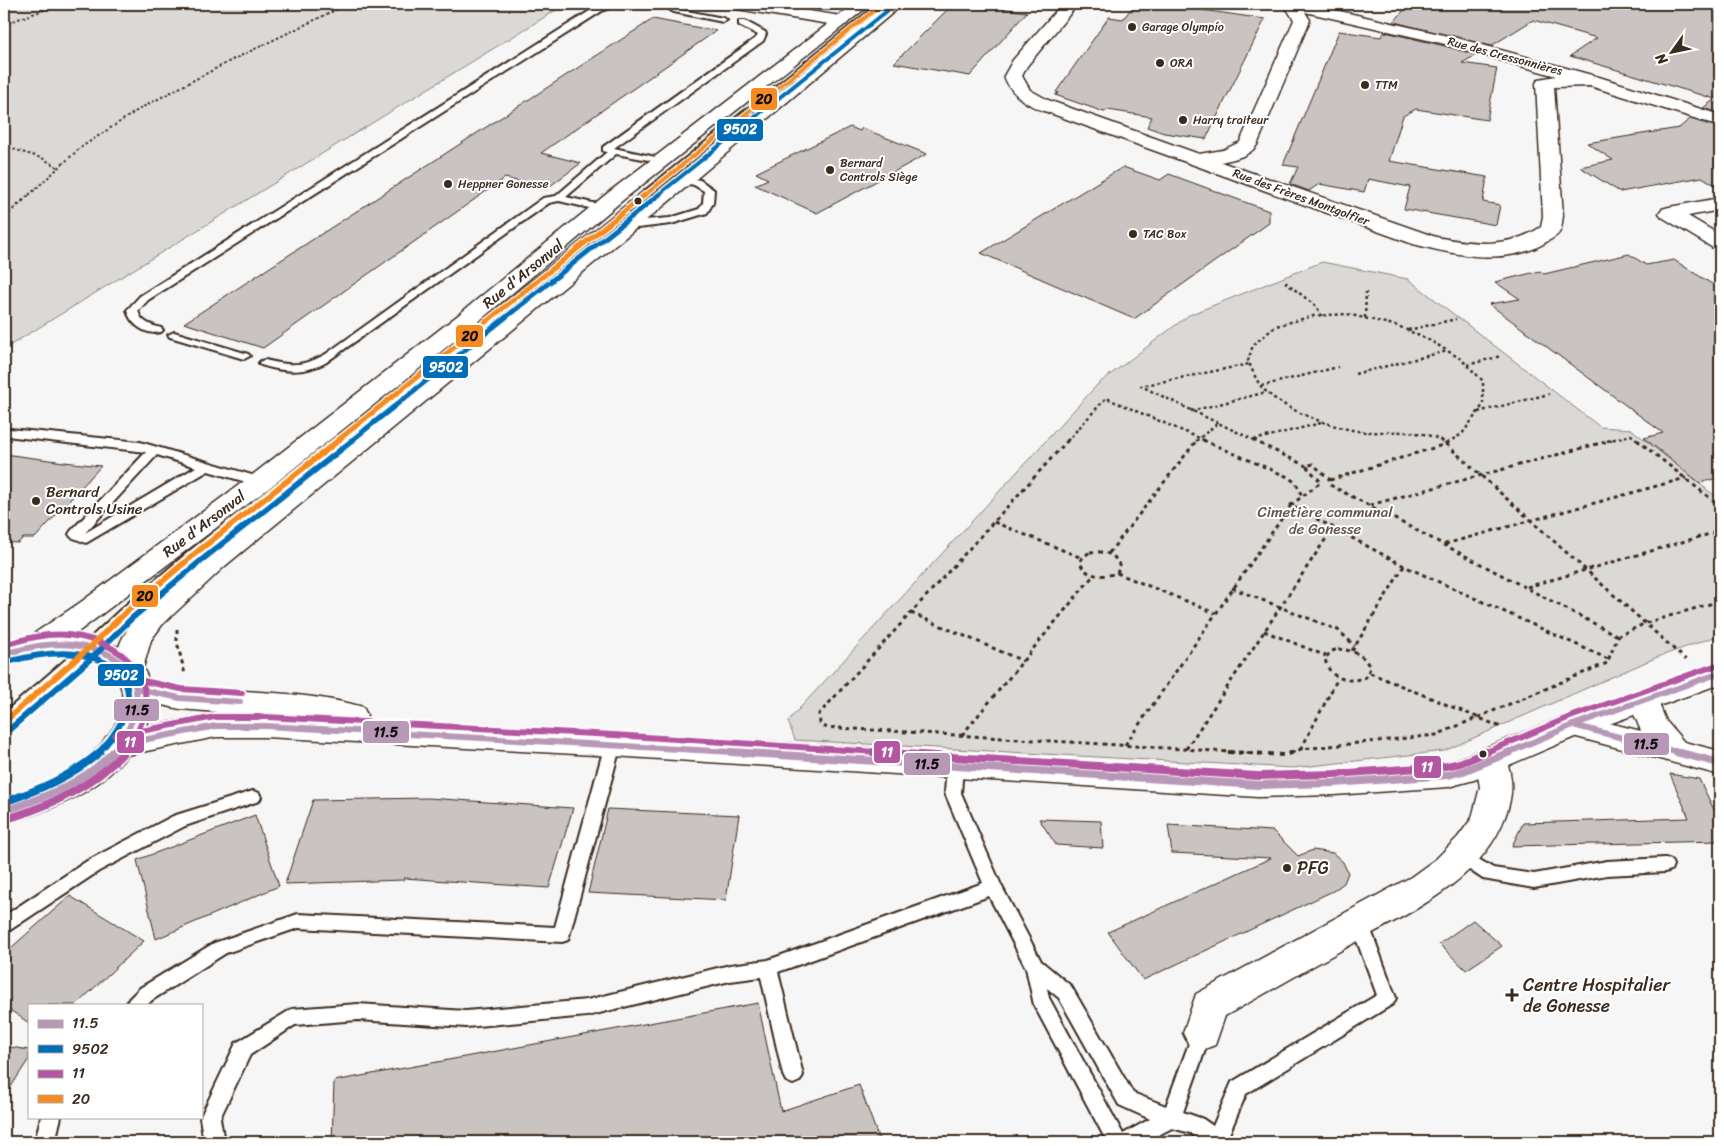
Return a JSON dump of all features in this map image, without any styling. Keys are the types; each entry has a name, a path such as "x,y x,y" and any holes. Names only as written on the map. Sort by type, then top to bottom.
{"street":[{"path":"737,4 840,21"},
{"name":"Rue d'Arsonval","path":"35,646 91,609 260,482 465,321 602,208 863,4"},
{"name":"Rue d'Arsonval","path":"4,811 35,802 67,787 95,767 117,746 130,726 137,706 132,678 137,638 152,618 215,560 683,180 895,4"},
{"name":"Rue des Frères Montgolfier","path":"1070,4 1019,64 1013,76 1016,86 1028,98 1420,240 1458,249 1495,250 1510,247 1533,241 1551,230 1552,216 1545,83"},
{"path":"1196,160 1219,158 1237,152 1248,145 1302,20 1290,4"},
{"name":"Rue des Cressonnières","path":"1290,4 1396,28 1529,62 1720,121"},
{"path":"1529,62 1542,75 1545,83 1562,80 1593,81"},
{"path":"1720,204 1669,213 1720,244"},
{"path":"4,654 35,646 64,644 90,647 112,655 132,678 180,698 292,706 510,738"},
{"path":"117,746 167,734 216,726 266,726 613,744 1258,785 1334,783 1448,775 1491,760 1573,726 1715,675"},
{"path":"1643,700 1650,722 1657,735 1675,752"},
{"path":"1573,726 1720,763"},
{"path":"1202,1033 1208,1006 1423,888 1452,867 1473,845 1488,820 1497,790 1491,760"}],"lane":[{"path":"157,330 139,323 133,317 132,310 144,298 599,9 615,4"},
{"path":"638,4 654,6"},
{"path":"4,722 90,647 124,613 197,552 432,366 882,4"},
{"path":"674,10 723,20"},
{"path":"662,161 606,149 607,146 760,38 762,34 742,23"},
{"path":"559,198 613,152"},
{"path":"622,228 645,223 671,221 703,211 708,203 710,190 697,182 683,180"},
{"path":"264,363 287,370 304,368 318,363 546,200 559,198 602,208"},
{"path":"174,335 244,356"},
{"path":"10,433 140,446 260,482"},
{"path":"155,450 76,534 86,539 206,466"},
{"path":"136,1004 146,994 220,948 298,921 562,935 613,744"},
{"path":"955,766 953,793 993,887 1035,967 1040,999 1117,1142"},
{"path":"4,925 93,866 179,821 253,798"},
{"path":"1462,856 1489,874 1534,881 1607,868 1666,865"},
{"path":"214,1142 210,1118 243,1049 292,1018 358,1012 466,1019 586,1008 730,973 768,968 993,887"},
{"path":"1035,967 1065,992 1126,1099 1171,1118 1196,1126 1217,1142 1239,1088 1386,998 1359,922"},
{"path":"768,968 793,1075"},
{"path":"1128,1142 1171,1118 1202,1033"},
{"path":"45,1142 50,1118"}],"path":[{"path":"4,24 61,4"},
{"path":"4,218 57,167 80,148 157,98 348,4"},
{"path":"4,146 44,159 57,167"},
{"path":"1285,282 1316,306 1322,316"},
{"path":"1365,318 1366,292"},
{"path":"1330,480 1446,444 1462,434 1483,405 1483,381 1447,351 1407,330 1346,314 1322,316 1276,326 1252,345 1248,361 1261,386 1276,399 1314,418 1355,431 1392,431 1436,436 1446,444 1675,651 1715,675"},
{"path":"1407,330 1456,319"},
{"path":"1354,374 1447,351"},
{"path":"1466,365 1501,356"},
{"path":"1125,745 1291,505 1321,482 1306,466 1141,386 1249,364"},
{"path":"1261,386 1338,367"},
{"path":"1191,411 1268,392"},
{"path":"1478,412 1549,394"},
{"path":"1302,496 1296,484 1288,477 1106,398 819,714 820,723 824,727 1285,755 1300,749 1436,735 1607,663 1618,636 1644,624 1720,601"},
{"path":"1253,440 1326,422"},
{"path":"1108,553 1199,438 1218,423"},
{"path":"1369,505 1479,474 1631,435 1720,506"},
{"path":"1306,466 1313,464 1330,480 1330,485 1618,636"},
{"path":"1444,544 1686,478"},
{"path":"1291,505 1404,566 1608,659"},
{"path":"994,522 1082,558"},
{"path":"1186,749 1333,528"},
{"path":"1527,587 1720,531"},
{"path":"1117,573 1120,565 1118,560 1108,553 1090,552 1082,558 1081,566 1087,573 1093,576 1106,577 1117,573 1215,613"},
{"path":"1352,651 1404,566"},
{"path":"962,736 1093,576"},
{"path":"1232,588 1338,630 1355,646"},
{"path":"911,613 1023,661"},
{"path":"1264,631 1326,656"},
{"path":"1338,649 1360,654 1369,663 1370,673 1366,677 1354,681 1338,678 1324,663 1326,656 1338,649"},
{"path":"1370,673 1500,726 1525,746"},
{"path":"1300,749 1338,678"}],"green space":[{"path":"4,4 566,4 4,349"},
{"name":"Cimetière communal de Gonesse","path":"1322,262 1408,279 1600,427 1631,429 1720,500 1720,635 1655,658 1444,751 1293,768 795,740 788,721 1098,384 1189,315"}],"building":[{"path":"953,4 973,4 1027,12 970,76 894,63"},
{"path":"1135,4 1183,4 1181,7 1265,19 1206,139 1164,133 1147,127 1152,117 1108,110 1104,112 1055,95 1059,93 1056,92 1109,17 1123,19"},
{"path":"1409,4 1720,4 1720,113 1703,108 1715,99 1570,56 1597,38 1533,20 1491,46 1394,22"},
{"name":"Heppner Gonesse","path":"653,19 716,31 541,153 581,163 546,189 505,178 263,348 184,323"},
{"path":"1339,31 1381,37 1385,32 1445,46 1476,55 1462,63 1497,68 1487,120 1416,109 1403,116 1389,161 1487,177 1483,202 1500,205 1496,225 1404,209 1410,187 1368,179 1364,192 1319,184 1309,191 1290,184 1298,167 1283,165"},
{"path":"1690,119 1720,128 1720,188 1702,177 1620,192 1580,167 1613,160 1587,143 1679,128"},
{"name":"Bernard Controls Siège","path":"850,127 860,131 862,128 927,154 817,213 755,185 768,179 756,173"},
{"name":"TAC Box","path":"1123,167 1160,180 1169,174 1269,211 1269,223 1134,319 981,253"},
{"path":"1629,254 1646,265 1674,260 1720,289 1720,477 1700,483 1644,438 1663,433 1489,304 1520,299 1495,282 1540,271 1544,274"},
{"name":"Bernard Controls Usine","path":"4,454 101,466 35,538 23,538 18,543 4,542"},
{"path":"1670,774 1699,779 1720,822 1720,841 1512,846 1523,823 1689,818"},
{"path":"428,798 573,808 549,888 404,878 404,880 285,884 313,800"},
{"path":"608,809 739,815 726,900 588,893"},
{"path":"255,815 279,886 156,939 137,860"},
{"path":"1039,819 1101,821 1103,848 1056,845"},
{"path":"1168,825 1273,831 1298,856 1313,850 1333,853 1343,862 1348,873 1344,883 1333,891 1143,980 1108,932 1271,858 1172,853"},
{"path":"70,896 144,941 77,1004 28,1004 28,1022 4,1006 4,954"},
{"path":"1473,920 1502,946 1466,970 1439,944"},
{"path":"758,1003 781,1111 859,1085 880,1142 332,1142 334,1081"},
{"path":"4,1046 28,1050 28,1061 4,1097"}],"transit line":[{"name":"20","path":"4,722 90,647 125,613 197,552 439,361 882,4"},
{"name":"9502","path":"10,729 96,654 131,619 203,559 444,368 887,11"},
{"name":"11","path":"4,645 51,635 86,638 120,652 133,663 142,676 146,692 145,710 138,730 127,748 114,763 82,788 45,806 7,819"},
{"name":"11.5","path":"4,654 56,644 81,646 97,650 112,657 124,666 133,678 138,692 137,708 131,726 121,743 108,757 93,770 59,790 4,811"},
{"name":"9502","path":"4,802 38,790 86,764 112,738 124,720 128,701 128,689 119,673 101,661 88,656 61,653 47,654 7,662"},
{"name":"11","path":"115,736 215,717 266,717 614,735 1258,776 1334,774 1447,766 1460,763 1570,717 1717,665"},
{"name":"11.5","path":"117,745 216,726 266,726 613,744 1258,785 1334,783 1448,775 1463,771 1573,725 1720,673"},
{"name":"11","path":"139,680 181,689 242,693"},
{"name":"11.5","path":"137,689 180,698 240,702"},
{"name":"11.5","path":"1573,725 1720,763"}],"place":[{"name":"Garage Olympío","path":"1132,27"},
{"name":"ORA","path":"1160,63"},
{"name":"TTM","path":"1365,85"},
{"name":"Harry traiteur","path":"1183,120"},
{"name":"Bernard Controls Siège","path":"830,170"},
{"name":"Heppner Gonesse","path":"448,184"},
{"name":"TAC Box","path":"1133,234"},
{"name":"Bernard Controls Usine","path":"36,501"},
{"name":"PFG","path":"1287,868"},
{"name":"Centre Hospitalier de Gonesse","path":"1512,995"}]}
